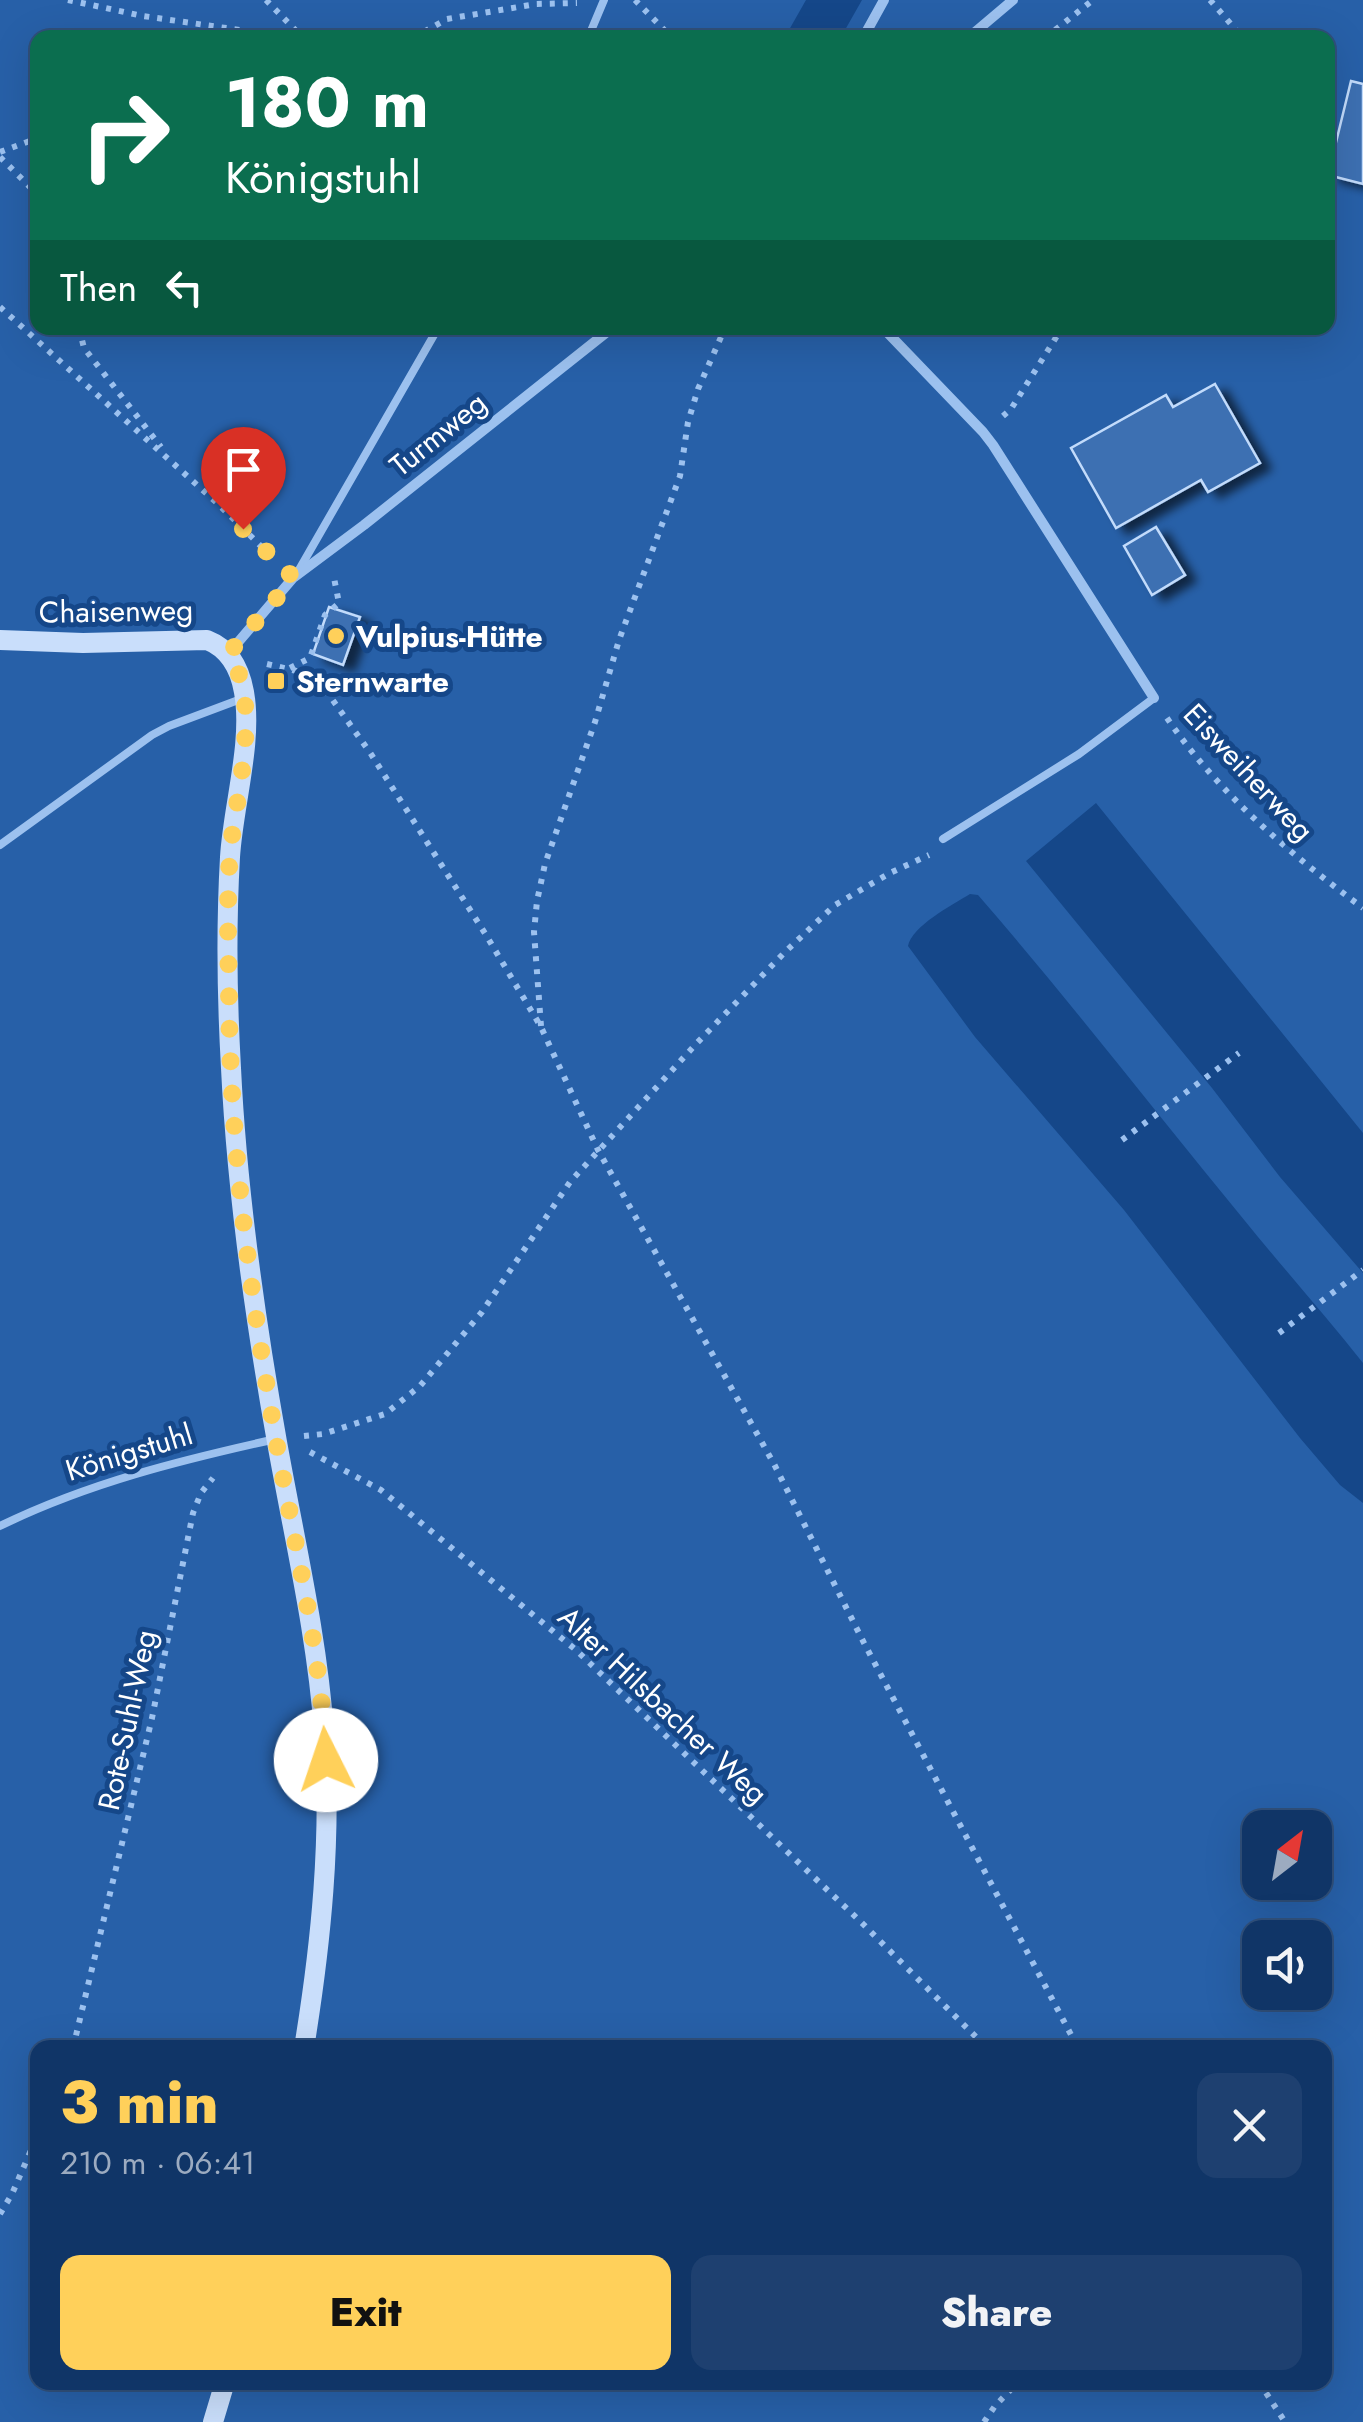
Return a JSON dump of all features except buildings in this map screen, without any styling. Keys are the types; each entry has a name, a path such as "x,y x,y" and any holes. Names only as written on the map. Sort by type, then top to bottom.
{"street":[{"path":"867,30 884,0"},
{"path":"977,30 1013,0"},
{"name":"Turmweg","path":"294,578 603,335"},
{"path":"890,335 983,432 1154,698"},
{"path":"294,578 228,654 240,674 245,698 244,745 230,855 228,992 244,1221 276,1439 319,1682 327,1788 324,1880 305,2040"},
{"name":"Chaisenweg","path":"0,640 83,643 204,639 228,654"},
{"path":"213,2422 223,2390"}],"lane":[{"path":"591,30 604,1"},
{"path":"294,578 434,335"},
{"path":"0,845 152,735 245,698"},
{"path":"943,839 1080,754 1154,698"},
{"name":"Königstuhl","path":"0,1526 110,1481 276,1439"}],"path":[{"path":"68,0 239,30"},
{"path":"266,0 294,30"},
{"path":"635,0 664,30"},
{"path":"1054,30 1093,0"},
{"path":"1210,0 1237,30"},
{"path":"427,30 446,19 536,4 604,1"},
{"path":"30,142 0,155 30,186"},
{"path":"0,307 30,334"},
{"path":"31,335 218,502 294,578"},
{"path":"81,335 84,348 171,460"},
{"path":"541,1027 534,932 546,864 619,640 680,476 688,422 698,389 722,335"},
{"path":"1011,410 1058,335"},
{"path":"320,557 332,572 339,603 325,616 310,658 288,669 319,684 360,739 541,1027 598,1150 774,1464 1074,2040"},
{"name":"Eisweiherweg","path":"1154,698 1186,746 1267,832 1363,908"},
{"path":"276,1439 324,1434 385,1414 420,1386 482,1312 570,1182 696,1044 835,905 934,853"},
{"path":"1122,1140 1238,1053"},
{"path":"1280,1334 1363,1270"},
{"name":"Alter Hilsbacher Weg","path":"276,1439 320,1455 381,1490 576,1650 979,2040"},
{"name":"Rote-Suhl-Weg","path":"76,2040 152,1718 193,1513 201,1492 216,1474"},
{"path":"0,2214 30,2152"},
{"path":"984,2422 1010,2390"},
{"path":"1263,2390 1284,2422"}],"shaded area":[{"path":"0,0 806,0 789,30 30,30 30,335 1335,335 1335,30 845,30 862,0 1363,0 1363,1133 1096,803 1026,861 1280,1177 1363,1273 1363,1363 978,895 970,894 934,917 917,931 908,946 975,1037 1124,1210 1300,1438 1340,1485 1363,1503 1363,2422 0,2422"}],"place":[{"name":"Vulpius-Hütte","path":"336,636"},
{"name":"Sternwarte","path":"276,681"}],"route":[{"path":"243,529 294,578 228,654 240,674 246,714 230,855 231,1070 244,1221 276,1439 319,1682 326,1760"}]}
